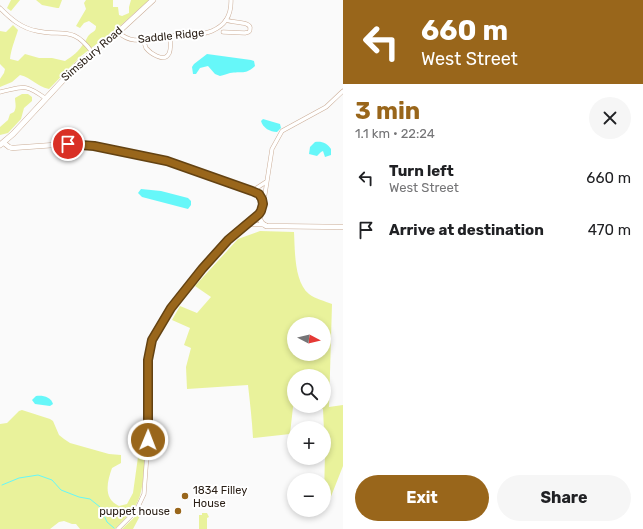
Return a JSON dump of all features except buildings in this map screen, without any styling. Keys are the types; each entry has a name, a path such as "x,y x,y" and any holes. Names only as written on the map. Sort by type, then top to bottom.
{"main road":[{"name":"Simsbury Road","path":"2,144 78,64 118,32 153,0"}],"street":[{"path":"223,32 245,33 249,32 250,29 248,24 226,20 231,7 231,0"},
{"path":"0,8 17,23 30,29 44,32 63,32 71,34 83,42 92,52"},
{"name":"Saddle Ridge","path":"118,32 127,39 133,40 170,36 194,36 215,29 226,20"},
{"path":"144,39 148,51 155,55 164,57 169,54 170,36"},
{"path":"0,92 18,87 27,87 45,98"},
{"path":"262,199 265,194 272,149 282,131 326,107 343,91"},
{"path":"2,144 12,148 68,144 94,146 175,163 252,191 259,194 262,199 263,204 259,214 228,240 175,302 152,340 148,360 148,440 144,494 136,511 118,529"},
{"path":"252,191 266,182"},
{"path":"259,214 259,218 266,226"},
{"path":"247,224 266,226 343,227"}],"green space":[{"path":"11,0 20,0 11,11 7,8"},
{"path":"36,0 62,0 59,8 57,8 42,5"},
{"path":"86,0 113,0 113,7 118,7 119,15 122,16 129,13 131,0 149,0 120,26 81,56 49,89 20,75 12,82 0,87 0,79 5,69 0,64 0,31 6,32 13,25 18,30 10,59 18,61 25,54 39,58 52,58 65,61 78,51 88,36 95,29 96,26 89,21 84,23 80,28 76,26 86,9 84,3"},
{"path":"22,94 28,94 32,97 32,101 24,108 21,119 8,133 0,135 0,127 8,120 10,114 15,110 15,98"},
{"path":"260,231 294,232 296,265 300,282 311,296 332,304 331,338 331,317 287,317 287,361 330,361 330,369 287,369 287,413 292,413 291,421 287,421 287,434 253,438 248,385 187,389 186,367 191,348 184,345 190,328 172,320 180,306 197,313 211,297 195,286 238,239"},
{"path":"343,405 343,466 331,496 331,473 325,473 325,465 331,465 331,421 324,421 323,413 331,413 331,407"},
{"path":"22,410 53,421 59,435 70,443 109,454 121,455 121,463 112,468 108,484 108,495 110,499 119,506 127,504 133,493 138,457 142,454 145,459 140,497 132,511 115,529 80,529 76,524 64,521 59,522 50,529 0,529 0,424 7,423 19,411"},
{"path":"139,513 141,514 133,529 122,529"},
{"path":"202,513 207,513 209,517 207,518 207,529 199,529 199,515 202,515"}],"water":[{"path":"207,54 251,60 254,61 255,66 246,72 230,73 220,76 215,74 208,66 200,68 196,74 193,74 192,67 194,64"},
{"path":"263,119 280,124 281,128 277,132 265,128 261,121"},
{"path":"315,142 322,142 328,145 331,149 331,155 325,157 323,151 317,156 309,154 310,147"},
{"path":"141,189 161,191 188,198 191,201 191,205 188,209 142,197 138,193"},
{"path":"36,396 46,397 53,404 50,406 35,404 32,400"}],"waterway":[{"path":"2,485 19,478 38,475 52,480 61,490 79,497 90,499 100,507 107,522 114,528"}],"place":[{"name":"1834 Filley House","path":"185,496"},
{"name":"puppet house","path":"178,511"}],"route":[{"path":"68,144 94,146 175,163 252,191 259,194 262,199 263,204 259,214 228,240 202,269 171,308 152,340 148,360 148,440"}]}
